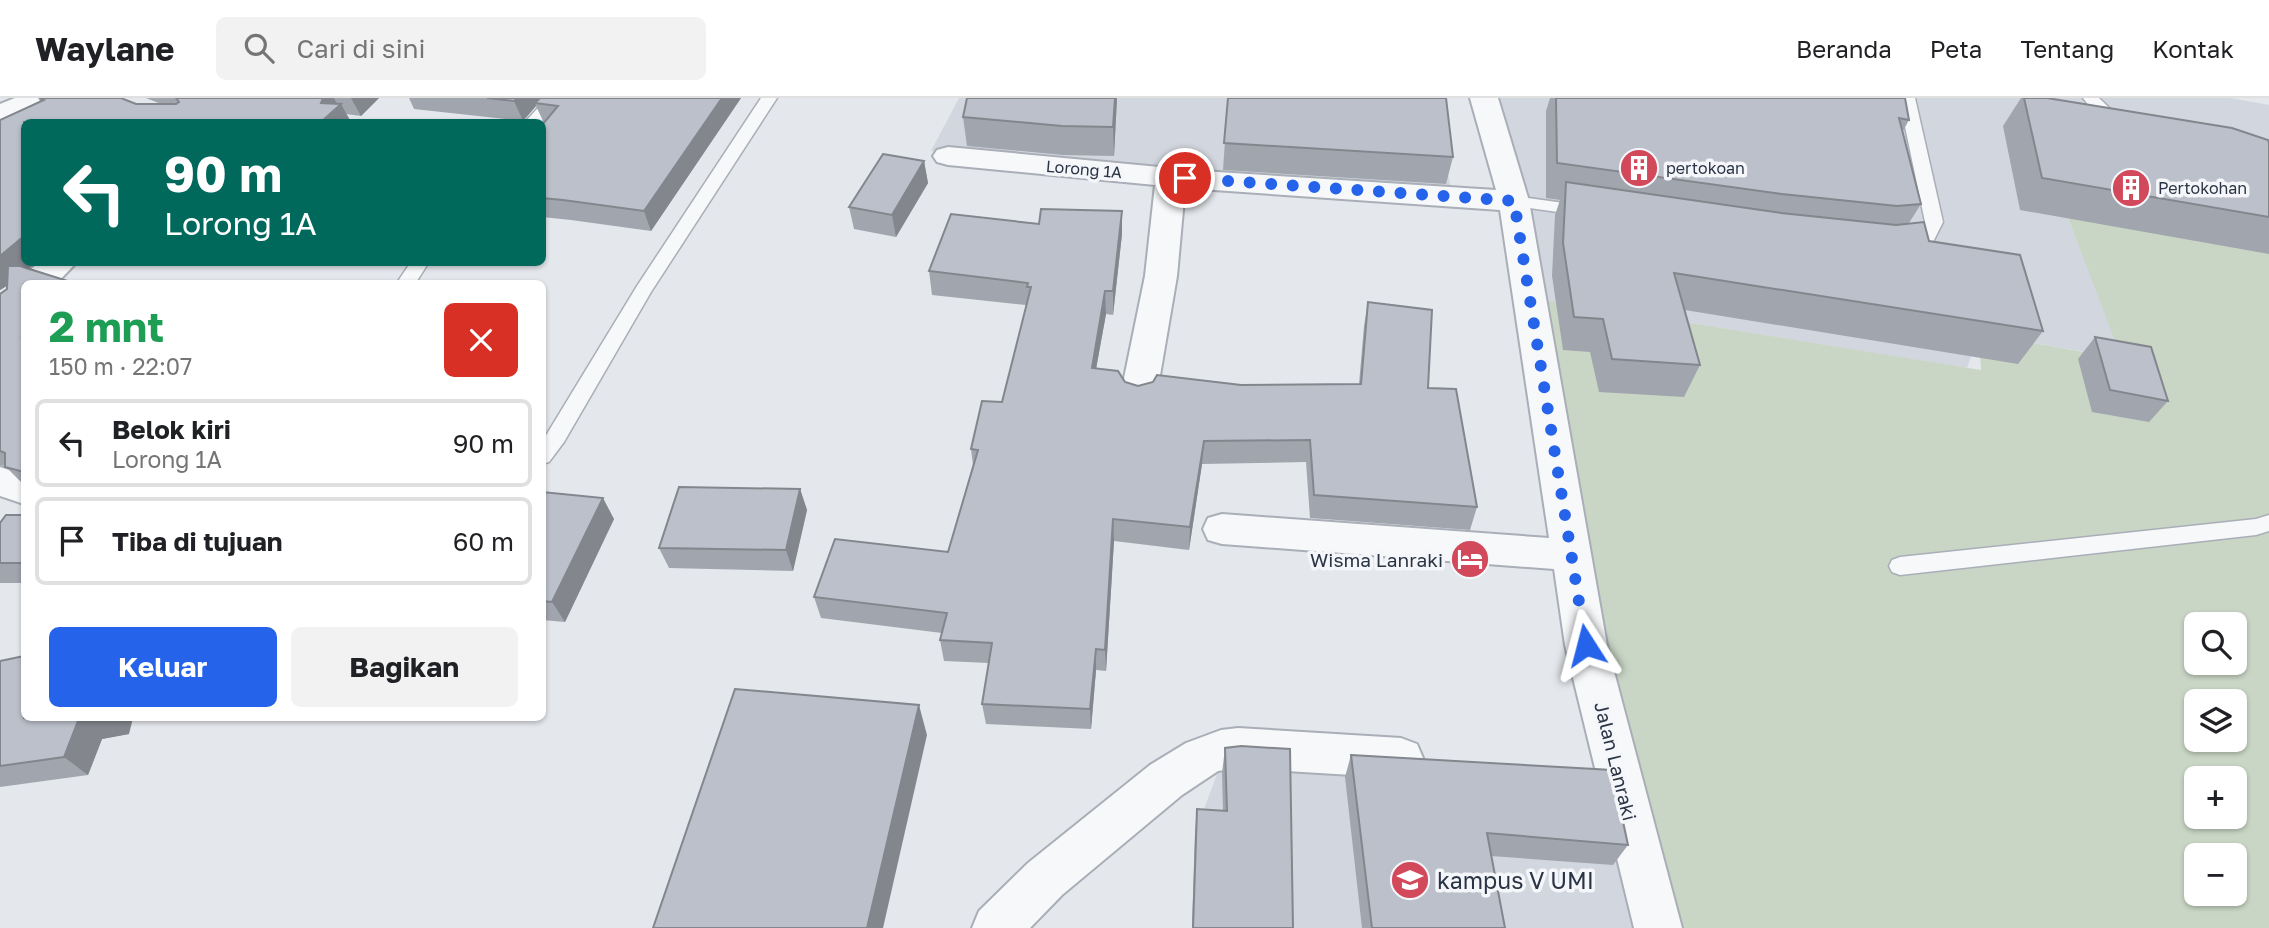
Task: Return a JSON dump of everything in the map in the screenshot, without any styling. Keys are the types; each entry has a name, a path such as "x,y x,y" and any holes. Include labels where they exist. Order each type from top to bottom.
{"street":[{"path":"0,114 40,98"},
{"name":"Jalan Lanraki","path":"1484,98 1514,201 1586,645 1599,770 1658,928"},
{"name":"Lorong 1A","path":"948,156 1171,177 1514,201"},
{"path":"1139,393 1161,276 1171,177"},
{"path":"38,280 56,266"},
{"path":"0,481 21,489"},
{"path":"1222,530 1572,555"},
{"path":"996,928 1045,879 1166,779 1211,754 1238,748 1440,761"}],"lane":[{"path":"536,119 555,98"},
{"path":"546,452 643,290 769,98"},
{"path":"1891,249 1911,247 1926,240 1934,222 1907,98"},
{"path":"2091,98 2112,121 2135,131"},
{"path":"1514,201 1606,214"},
{"path":"1900,566 2256,527 2269,523"}],"shaded area":[{"path":"959,98 1430,98 1454,200 931,151"},
{"path":"1499,98 2231,98 2269,105 2269,242 2061,201 2123,359 1979,333 1967,368 1547,300"},
{"name":"kampus V UMI","path":"1222,761 1609,778 1636,928 1192,928 1195,833"}],"green space":[{"path":"2061,200 2269,242 2269,928 1654,928 1615,747 1547,300 1981,370 1979,333 2122,359"}],"building":[{"path":"40,98 121,98 136,104 176,104 179,102 176,98 323,98 321,103 341,104 324,119 21,119 21,238 0,256 0,120 44,100"},
{"path":"487,98 517,98 514,101"},
{"path":"540,98 722,98 644,211 546,198 546,120 558,106 535,103"},
{"path":"967,98 1115,98 1113,127 1062,126 963,117"},
{"path":"1228,98 1446,98 1453,157 1224,143"},
{"path":"1556,98 1905,98 1909,120 1899,118 1921,204 1897,206 1782,194 1557,163"},
{"path":"2024,98 2047,98 2232,128 2268,140 2269,217 2042,178"},
{"path":"883,154 924,161 892,215 849,207"},
{"path":"1566,182 1781,213 1896,225 1924,222 1929,241 2020,255 2043,331 1674,273 1700,365 1612,359 1603,319 1574,317 1563,243"},
{"path":"1041,209 1122,211 1113,291 1105,291 1092,368 1118,371 1125,382 1138,386 1153,382 1157,375 1241,385 1361,384 1368,302 1432,310 1428,388 1456,389 1477,507 1314,495 1310,440 1204,441 1190,527 1113,519 1105,650 1096,649 1090,709 982,704 992,643 940,640 947,613 814,597 835,539 948,552 978,450 971,449 982,401 1002,402 1031,287 1027,287 1028,283 929,271 951,214 1039,224"},
{"path":"8,266 20,266 64,280 21,280 21,471 5,467 5,453 0,451 0,294 7,289"},
{"path":"2095,337 2151,347 2168,401 2110,390"},
{"path":"679,487 800,489 786,550 659,548"},
{"path":"546,492 603,498 552,602 546,601"},
{"path":"6,515 21,515 21,563 0,563 0,523"},
{"path":"21,657 21,721 78,721 64,757 0,766 0,661"},
{"path":"735,689 919,705 867,928 653,928"},
{"path":"1241,746 1290,749 1293,928 1193,928 1197,809 1227,811 1225,748"},
{"path":"1351,755 1612,770 1628,845 1487,833 1505,928 1372,928"}],"place":[{"name":"pertokoan","path":"1639,168"},
{"name":"Pertokohan","path":"2131,188"},
{"name":"Wisma Lanraki","path":"1470,559"},
{"name":"kampus V UMI","path":"1410,880"}],"route":[{"path":"1185,178 1514,201 1586,645"}]}
